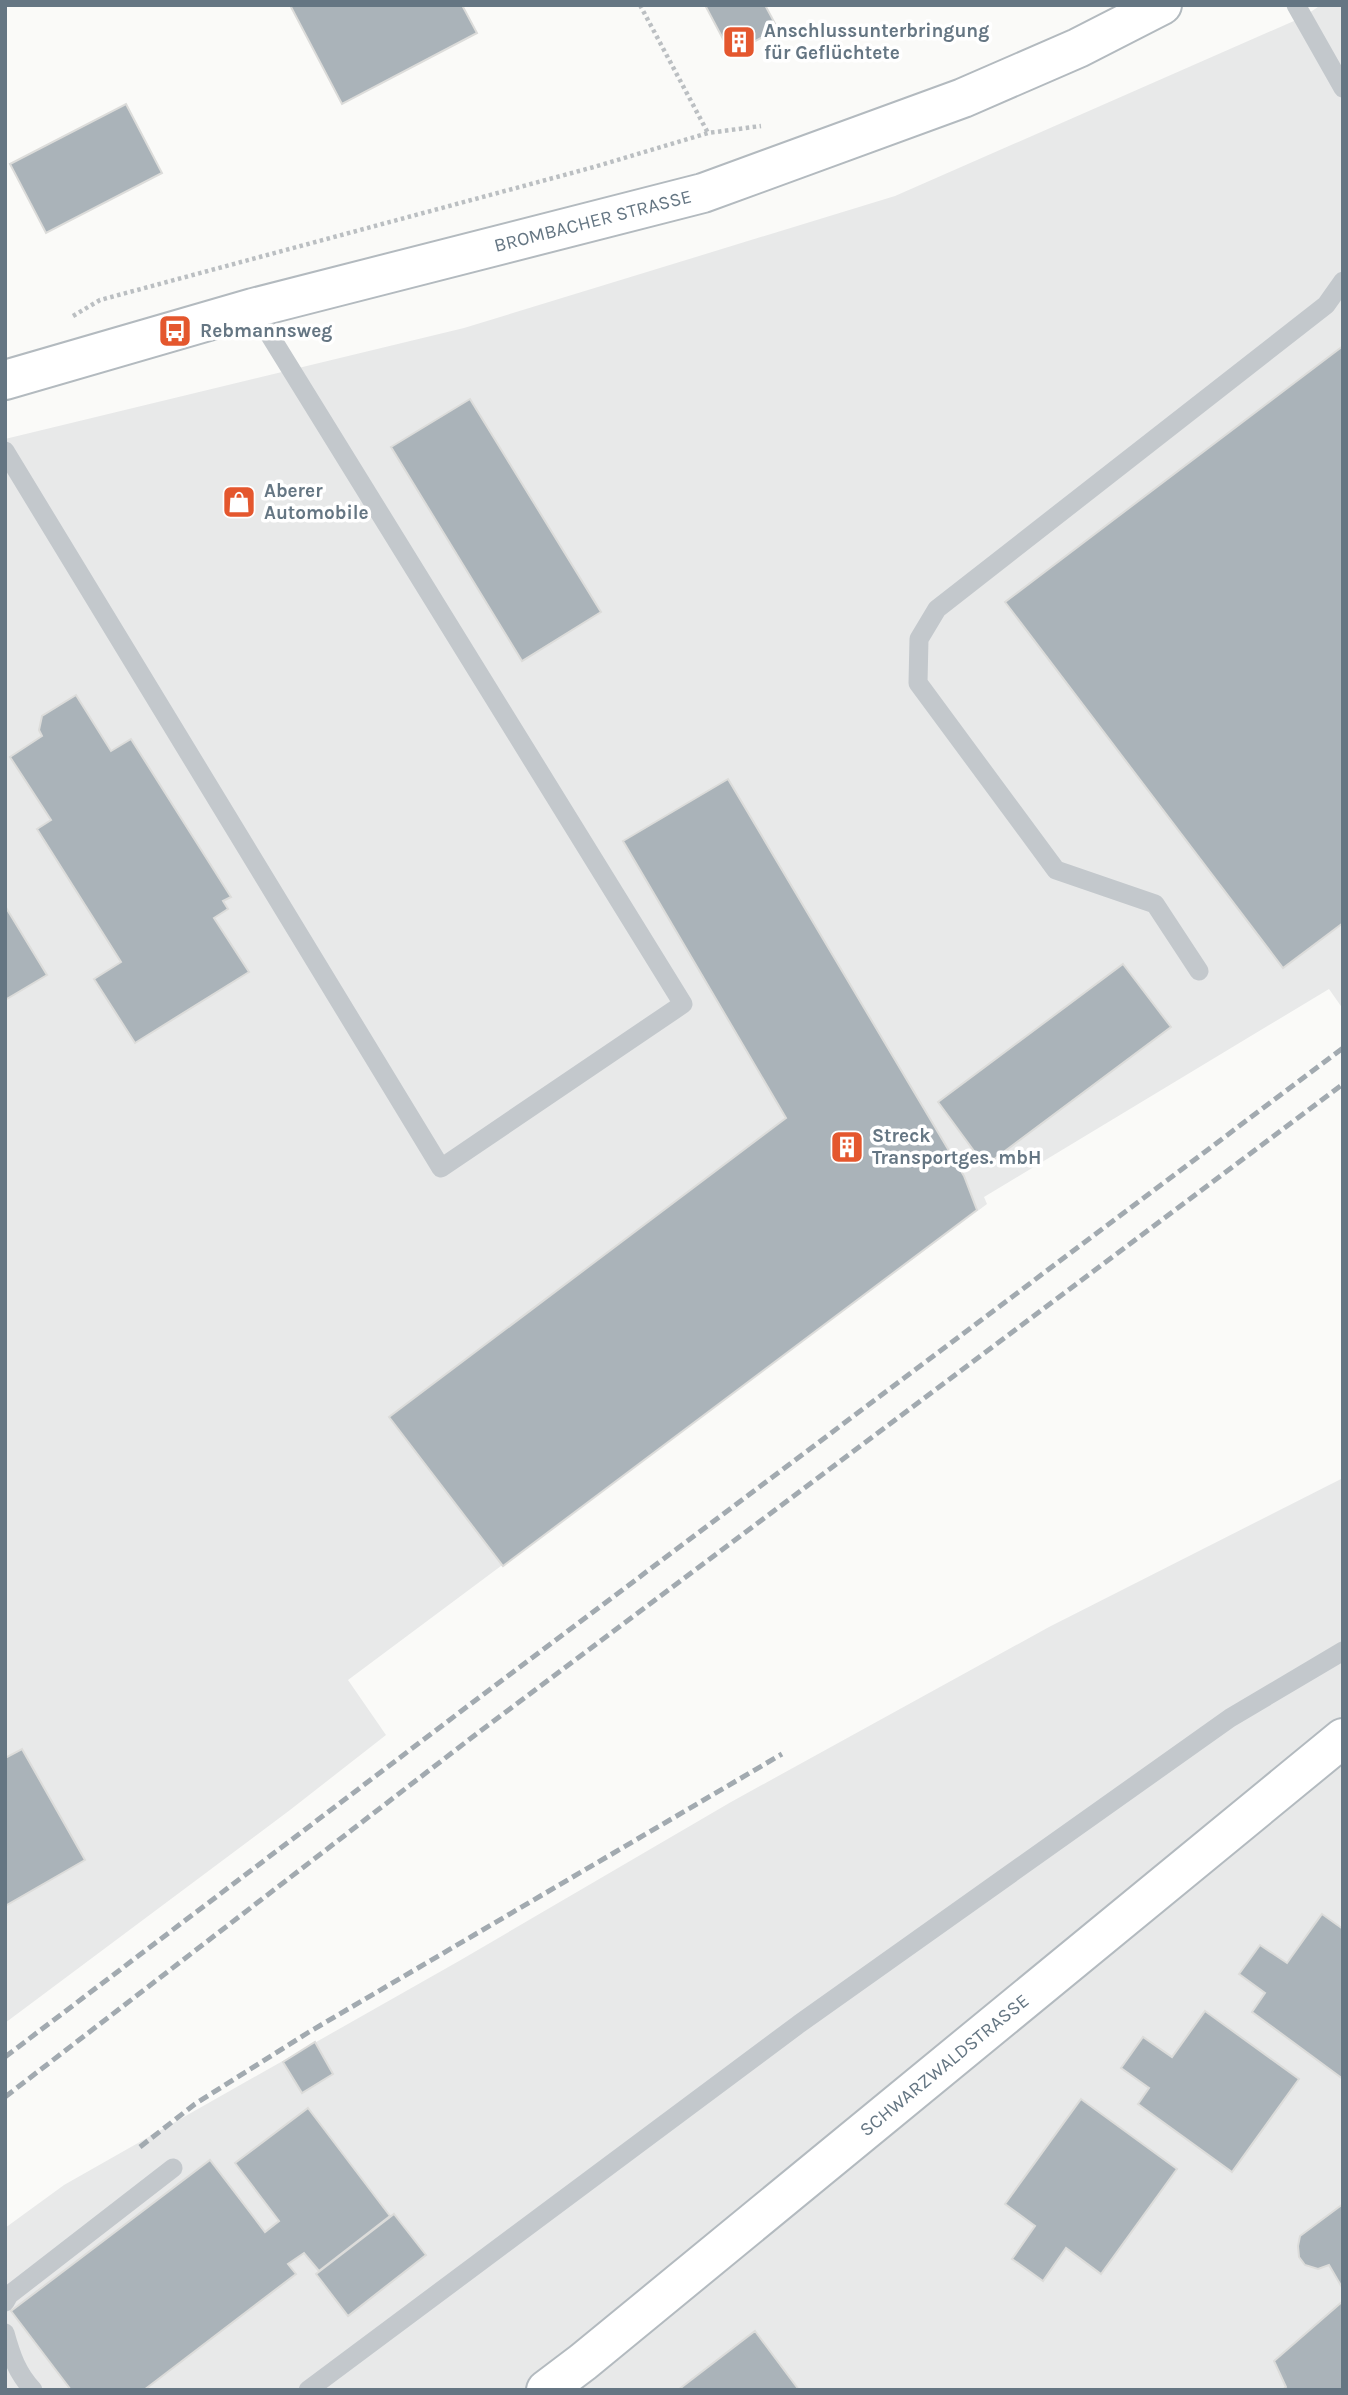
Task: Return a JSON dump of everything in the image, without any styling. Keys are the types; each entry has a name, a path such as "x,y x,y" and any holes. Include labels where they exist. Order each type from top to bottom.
{"main road":[{"name":"BROMBACHER STRASSE","path":"5,380 253,308 703,193 963,98 1078,48 1161,5"},
{"name":"SCHWARZWALDSTRASSE","path":"546,2390 1343,1738"}],"lane":[{"path":"1296,5 1343,88"},
{"path":"1325,305 1343,281"},
{"path":"1199,971 1155,904 1056,870 918,683 919,639 937,609 968,583 1343,292"},
{"path":"5,451 441,1168 683,1004 253,308"},
{"path":"308,2390 362,2347 811,2016 1230,1718 1343,1651"},
{"path":"5,2302 9,2295 173,2168"},
{"path":"5,2333 11,2356 22,2378 33,2390"}],"path":[{"path":"640,5 708,133"},
{"path":"64,321 100,300 594,167 708,133 762,126"}],"shaded area":[{"path":"1321,5 1343,5 1343,1009 1329,989 984,1197 987,1204 348,1680 386,1735 5,2023 5,439 464,328 895,196 1303,17"},
{"path":"1343,1478 1343,2390 5,2390 5,2228 64,2185 459,1961 731,1802 1049,1627"}],"building":[{"path":"290,5 462,5 477,33 342,104"},
{"name":"Anschlussunterbringung für Geflüchtete","path":"705,5 765,5 778,29 731,54"},
{"path":"126,104 162,173 46,233 10,164"},
{"path":"1343,346 1343,923 1283,968 1005,602"},
{"path":"470,399 601,612 522,661 391,447"},
{"path":"76,695 111,751 131,739 231,897 223,901 228,909 214,918 249,972 135,1043 94,979 121,962 37,829 51,820 10,757 42,736 39,730 42,716"},
{"name":"Streck Transportges. mbH","path":"728,779 964,1176 977,1210 503,1566 389,1417 786,1118 623,841"},
{"path":"5,906 47,975 5,1000"},
{"path":"1123,964 1171,1027 985,1166 938,1102"},
{"path":"22,1749 85,1860 5,1906 5,1758"},
{"path":"1322,1914 1343,1929 1343,2079 1252,2012 1265,1993 1239,1974 1260,1945 1287,1963"},
{"path":"1205,2011 1299,2079 1232,2172 1138,2104 1149,2088 1121,2068 1143,2037 1172,2057"},
{"path":"315,2042 333,2074 302,2093 283,2062"},
{"path":"1081,2099 1177,2169 1101,2274 1066,2248 1043,2281 1012,2259 1035,2226 1005,2204"},
{"path":"308,2108 390,2216 319,2271 304,2253 288,2264 296,2274 144,2390 71,2390 11,2311 210,2160 265,2232 279,2221 235,2163"},
{"path":"1343,2204 1343,2289 1329,2265 1318,2269 1305,2265 1299,2257 1298,2246 1300,2236"},
{"path":"394,2214 426,2255 348,2316 316,2274"},
{"path":"1343,2301 1343,2390 1282,2390 1286,2387 1274,2361"},
{"path":"755,2331 799,2390 678,2390"}],"railway":[{"path":"5,2057 1343,1048"},
{"path":"5,2097 479,1732 1343,1084"},
{"path":"140,2147 195,2104 309,2032 782,1754"}],"place":[{"name":"Anschlussunterbringung für Geflüchtete","path":"739,42"},
{"name":"Rebmannsweg","path":"175,331"},
{"name":"Aberer Automobile","path":"239,502"},
{"name":"Streck Transportges. mbH","path":"847,1147"}]}
